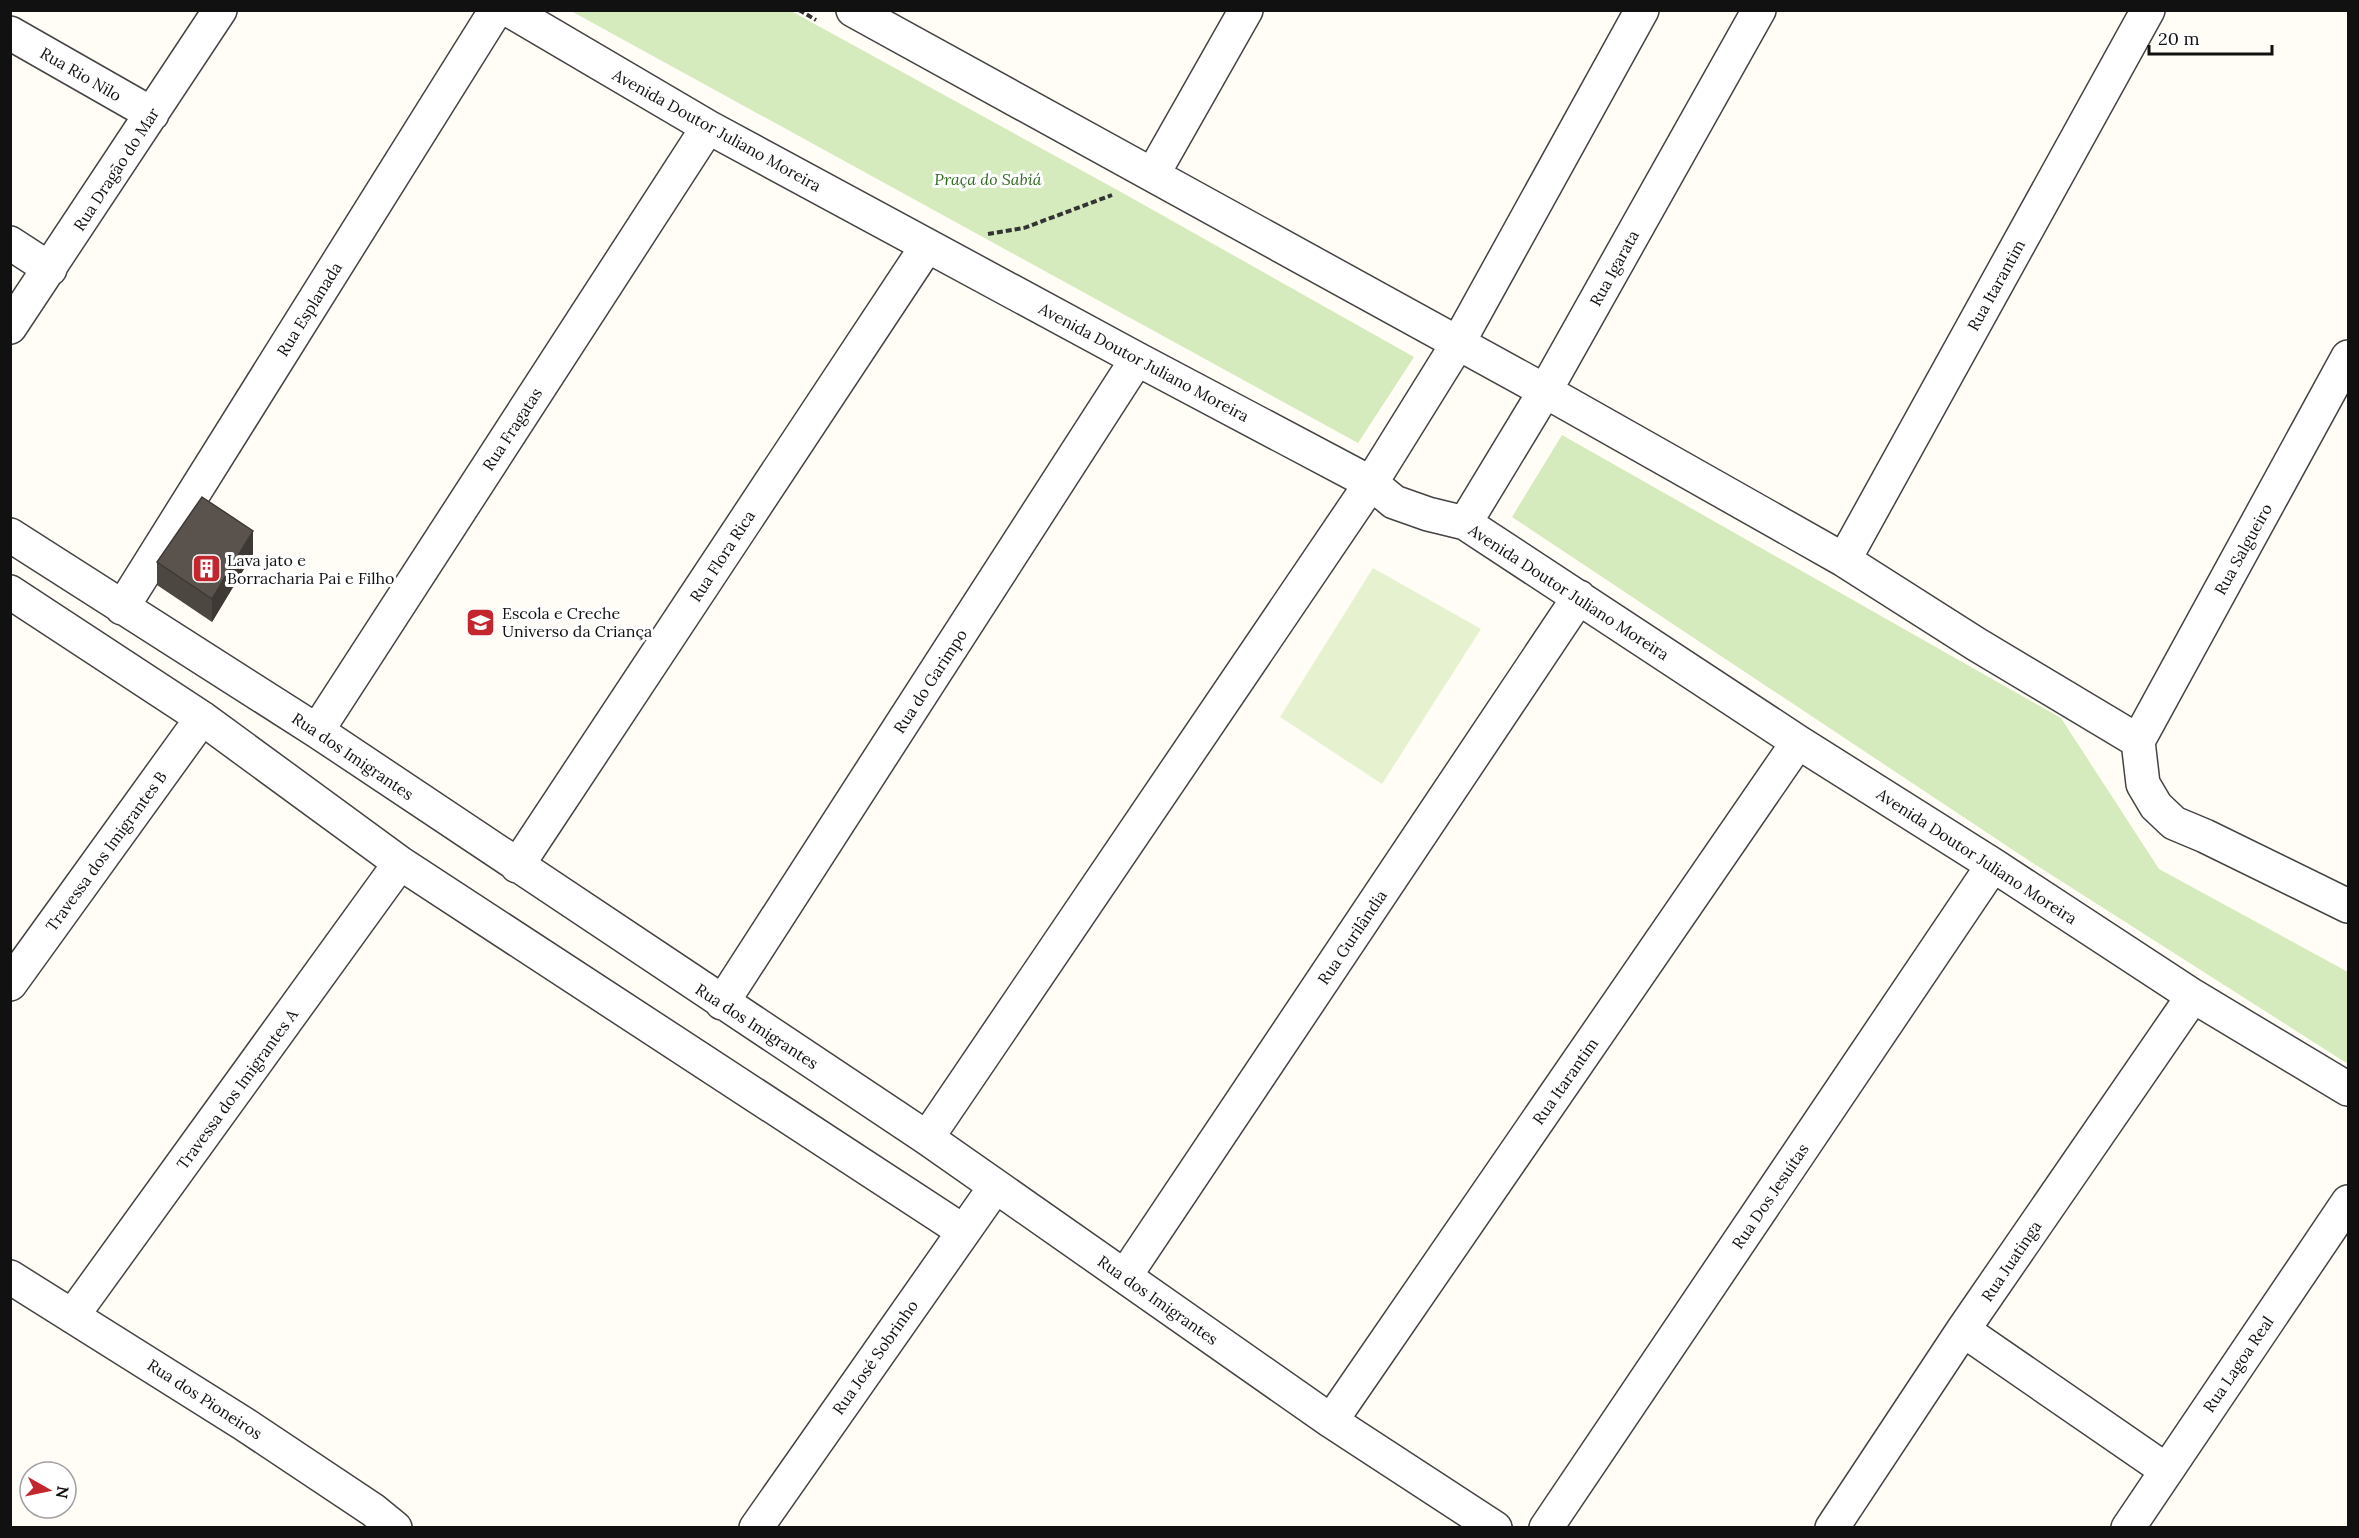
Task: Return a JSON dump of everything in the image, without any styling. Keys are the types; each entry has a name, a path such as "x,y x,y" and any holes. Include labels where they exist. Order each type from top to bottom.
{"street":[{"name":"Rua Dragão do Mar","path":"10,327 220,10"},
{"name":"Rua Esplanada","path":"122,608 496,10"},
{"name":"Avenida Doutor Juliano Moreira","path":"508,10 708,127 1371,483 1394,502 1428,514 1465,523 1798,742 1993,865 2193,996 2349,1089"},
{"path":"853,10 1545,391 1844,560 1976,644 2138,741 2143,784 2156,806 2174,823 2349,906"},
{"path":"1153,174 1246,10"},
{"path":"927,1138 1371,483 1458,344 1641,10"},
{"name":"Rua Igarata","path":"1465,523 1545,391 1759,10"},
{"name":"Rua Itarantim","path":"1844,560 2148,10"},
{"name":"Rua Rio Nilo","path":"10,33 152,114"},
{"name":"Rua Fragatas","path":"317,731 708,127"},
{"path":"10,243 50,269"},
{"name":"Rua Flora Rica","path":"517,866 927,246"},
{"name":"Rua Salgueiro","path":"2138,741 2349,357"},
{"name":"Rua do Garimpo","path":"723,1004 1137,359"},
{"name":"Rua dos Imigrantes","path":"21,542 317,731 927,1138 1331,1421 1495,1527"},
{"path":"10,582 21,542"},
{"path":"10,592 202,718 400,863 963,1231"},
{"name":"Rua Gurilândia","path":"1125,1276 1579,597"},
{"name":"Travessa dos Imigrantes B","path":"10,984 202,718"},
{"name":"Rua Itarantim","path":"1331,1421 1798,742"},
{"name":"Travessa dos Imigrantes A","path":"73,1315 400,863"},
{"name":"Rua Dos Jesuítas","path":"1546,1527 1993,865"},
{"name":"Rua Juatinga","path":"1832,1527 2193,996"},
{"name":"Rua José Sobrinho","path":"756,1527 995,1186"},
{"name":"Rua Lagoa Real","path":"2128,1527 2349,1202"},
{"name":"Rua dos Pioneiros","path":"10,1277 244,1424 395,1527"},
{"path":"1964,1330 2166,1470"}],"green space":[{"name":"Praça do Sabiá","path":"571,11 791,11 1121,192 1414,357 1358,443"},
{"path":"1562,435 2061,718 2159,869 2348,972 2348,1064 2022,856 1512,517"},
{"path":"1373,568 1481,629 1382,784 1280,717"}],"building":[{"name":"Lava jato e Borracharia Pai e Filho","path":"202,497 253,531 212,599 157,562"}],"place":[{"name":"Lava jato e Borracharia Pai e Filho","path":"206,569"},
{"name":"Escola e Creche Universo da Criança","path":"481,622"}]}
